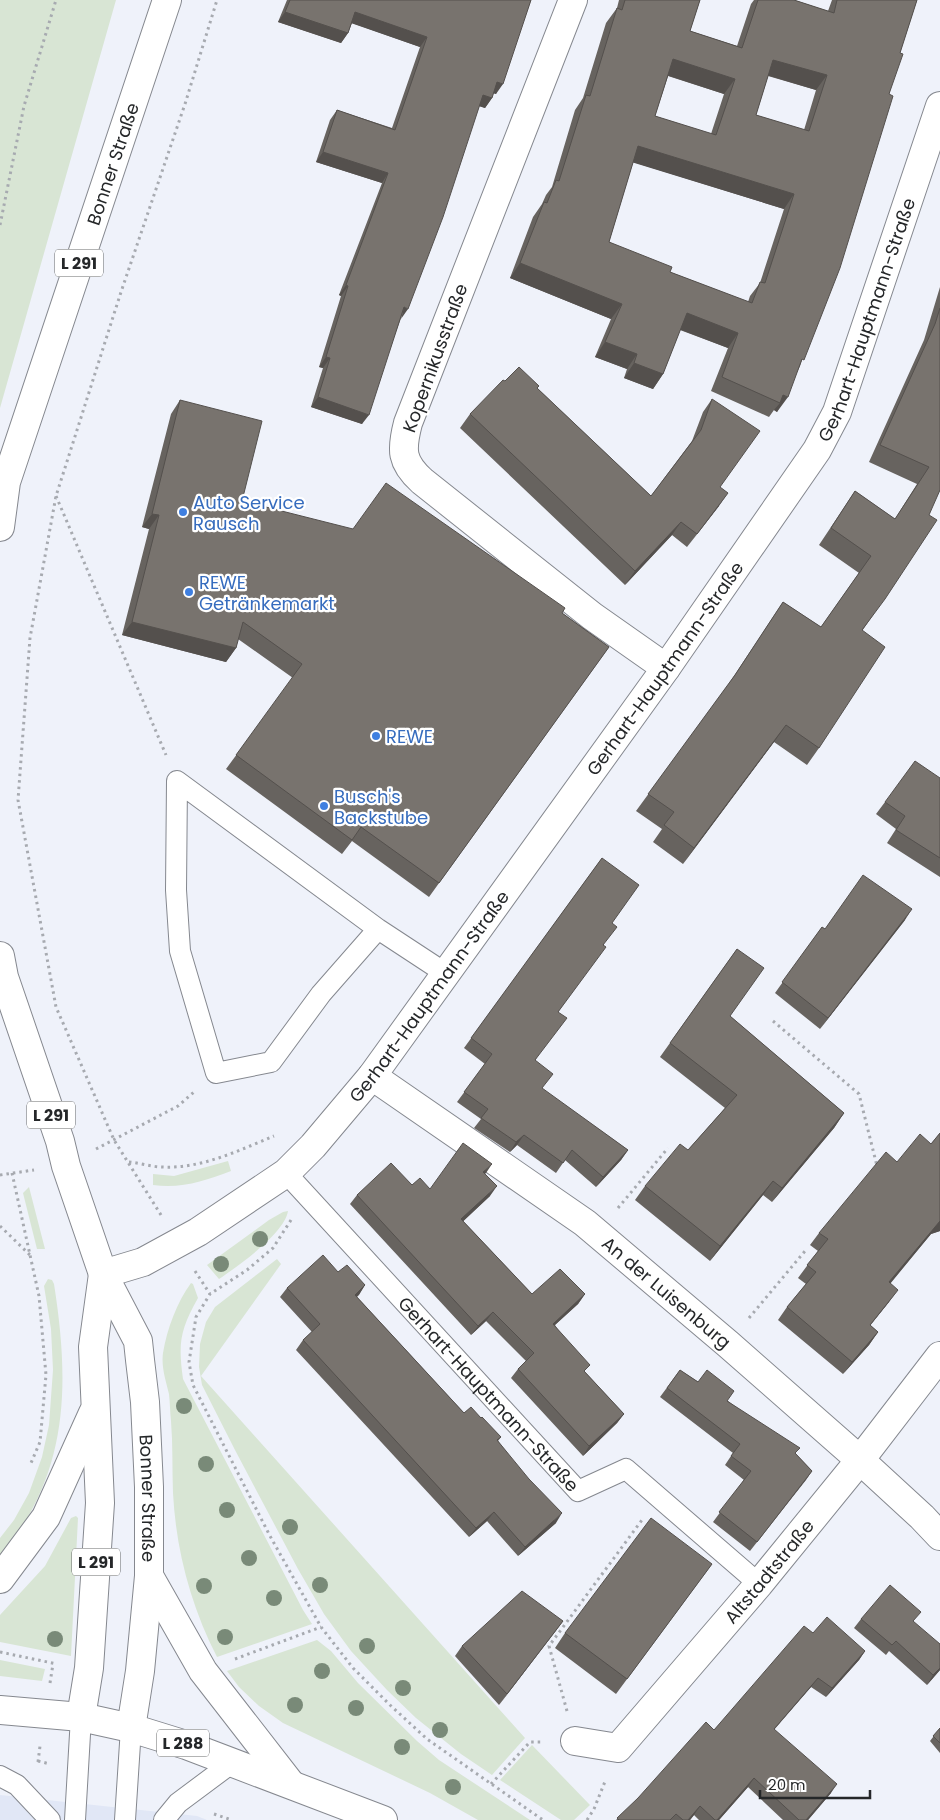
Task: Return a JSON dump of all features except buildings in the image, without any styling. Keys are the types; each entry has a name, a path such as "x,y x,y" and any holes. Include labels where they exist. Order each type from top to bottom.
{"street":[{"name":"Bonner Straße","path":"0,527 6,482 167,0"},
{"name":"Kopernikusstraße","path":"573,0 408,423 403,448 404,458 410,470 422,481 592,616 666,668"},
{"name":"Gerhart-Hauptmann-Straße","path":"103,1274 143,1262 178,1243 286,1173 313,1146 372,1076 666,668 817,450 837,412 940,106"},
{"name":"Bonner Straße","path":"0,956 4,977 103,1274 138,1341 145,1402 149,1487 150,1576 140,1671 131,1728"},
{"name":"An der Luisenburg","path":"372,1076 585,1223 728,1344 860,1460 940,1536"},
{"name":"Bonner Straße","path":"81,1717 89,1668 100,1504 93,1347 103,1274"},
{"name":"Altstadtstraße","path":"618,1748 759,1584 860,1460 940,1356"},
{"path":"0,1579 46,1517 96,1407"},
{"path":"150,1576 203,1671 290,1784"},
{"name":"L 288","path":"0,1710 81,1717 131,1728 233,1762 384,1820"},
{"path":"575,1741 618,1748"}],"lane":[{"path":"177,781 176,890 180,951 216,1073 272,1062 321,994 378,929"},
{"path":"177,781 378,929 445,973"},
{"name":"Gerhart-Hauptmann-Straße","path":"286,1173 578,1491 626,1469 759,1584"},
{"path":"75,1820 81,1717"},
{"path":"125,1820 131,1728"},
{"path":"164,1820 178,1803 233,1762"},
{"path":"0,1776 17,1785 50,1820"}],"path":[{"path":"0,226 24,106 56,0"},
{"path":"216,1073 178,1106 114,1140 56,1007 18,800 30,638 56,496 120,292 185,104 217,0"},
{"path":"56,496 177,781"},
{"path":"773,1022 859,1094 877,1166"},
{"path":"128,1162 164,1167 194,1164 231,1154 278,1135"},
{"path":"598,1234 668,1148"},
{"path":"12,1173 39,1296 46,1375 40,1442 29,1469"},
{"path":"290,1220 273,1248 248,1270 210,1294 196,1317 189,1362 193,1385 270,1536 321,1627 353,1668 427,1739 543,1820"},
{"path":"0,1226 31,1256"},
{"path":"728,1344 805,1251"},
{"path":"575,1741 549,1646 659,1498"},
{"path":"0,1652 53,1664"},
{"path":"491,1784 530,1742"},
{"path":"587,1820 594,1810 618,1748"}],"shaded area":[{"path":"0,1795 197,1816 207,1820 0,1820"}],"green space":[{"path":"0,0 116,0 0,408"},
{"path":"228,1161 231,1171 212,1178 183,1185 153,1185 153,1174 174,1176"},
{"path":"29,1187 45,1249 37,1249 23,1193"},
{"path":"288,1211 285,1220 270,1239 219,1279 207,1265 269,1220"},
{"path":"277,1259 281,1264 201,1376 525,1738 492,1775 461,1754 416,1718 351,1651 324,1614 298,1569 202,1385 199,1367 200,1344 206,1322 215,1307"},
{"path":"48,1279 52,1280 54,1284 62,1358 59,1428 52,1461 40,1494 23,1526 0,1557 0,1538 14,1520 29,1493 42,1457 49,1425 53,1370 51,1329 44,1286"},
{"path":"191,1283 198,1298 187,1319 182,1337 183,1379 312,1624 217,1657 192,1598 177,1536 173,1493 169,1394 163,1363 163,1353 170,1325 181,1299"},
{"path":"76,1516 78,1518 71,1656 0,1642 0,1615 45,1566 71,1518"},
{"path":"317,1640 331,1651 358,1683 439,1760 530,1820 478,1820 430,1793 283,1723 259,1706 239,1687 227,1671"},
{"path":"0,1660 45,1669 42,1681 0,1676"},
{"path":"532,1745 590,1805 574,1820 561,1820 500,1780"}],"place":[{"name":"Auto Service Rausch","path":"183,512"},
{"name":"REWE Getränkemarkt","path":"189,592"},
{"name":"REWE","path":"376,736"},
{"name":"Busch's Backstube","path":"324,806"}]}
